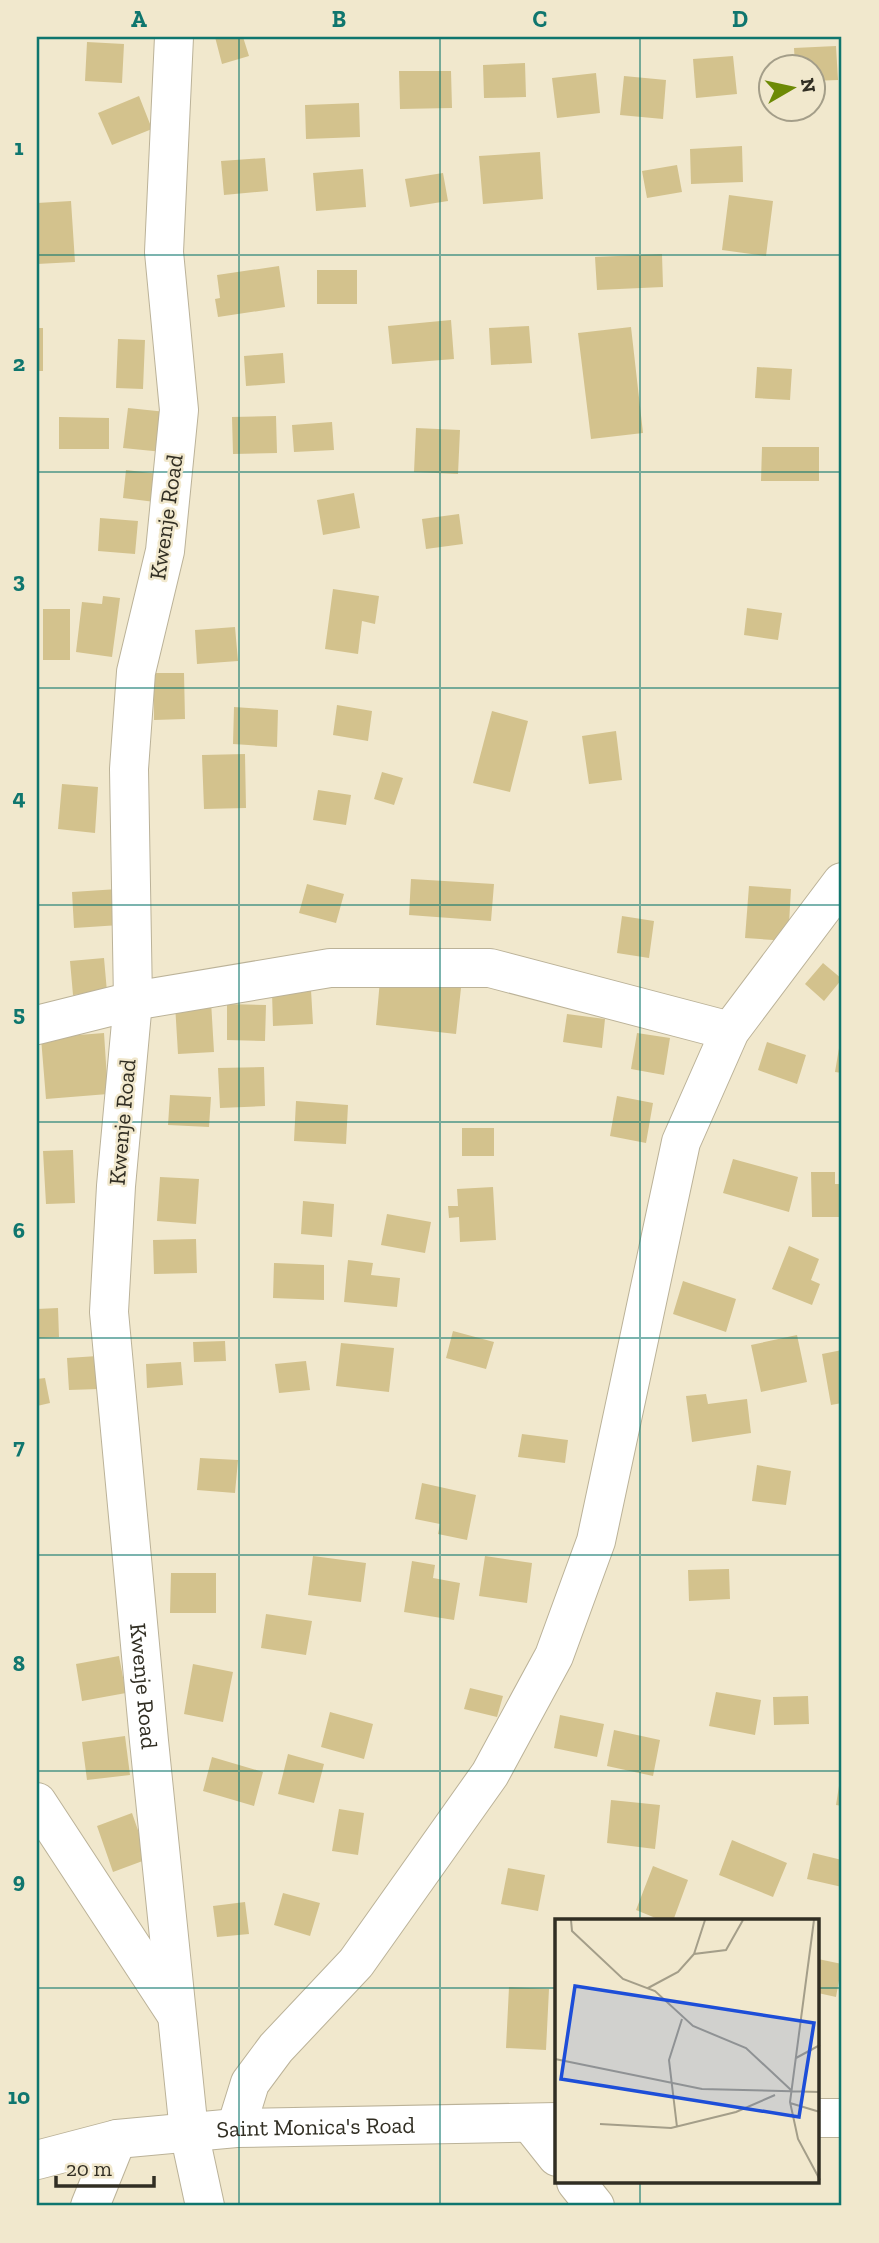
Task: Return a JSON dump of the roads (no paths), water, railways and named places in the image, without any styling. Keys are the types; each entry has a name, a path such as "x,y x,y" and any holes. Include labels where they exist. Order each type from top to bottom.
{"street":[{"name":"Kwenje Road","path":"174,37 164,253 179,410 165,551 136,672 129,769 133,1001 116,1186 109,1311 189,2132 205,2206"},
{"path":"236,2128 250,2083 276,2048 356,1963 491,1774 554,1656 596,1541 681,1142 730,1031 842,882"},
{"path":"37,1026 133,1001 330,968 490,968 730,1031"},
{"path":"37,1802 177,2014"},
{"path":"820,2118 842,2118"},
{"path":"543,2123 555,2152"},
{"name":"Saint Monica's Road","path":"37,2160 117,2139 236,2128 543,2123"},
{"path":"90,2206 117,2139"},
{"path":"578,2184 596,2206"}]}
